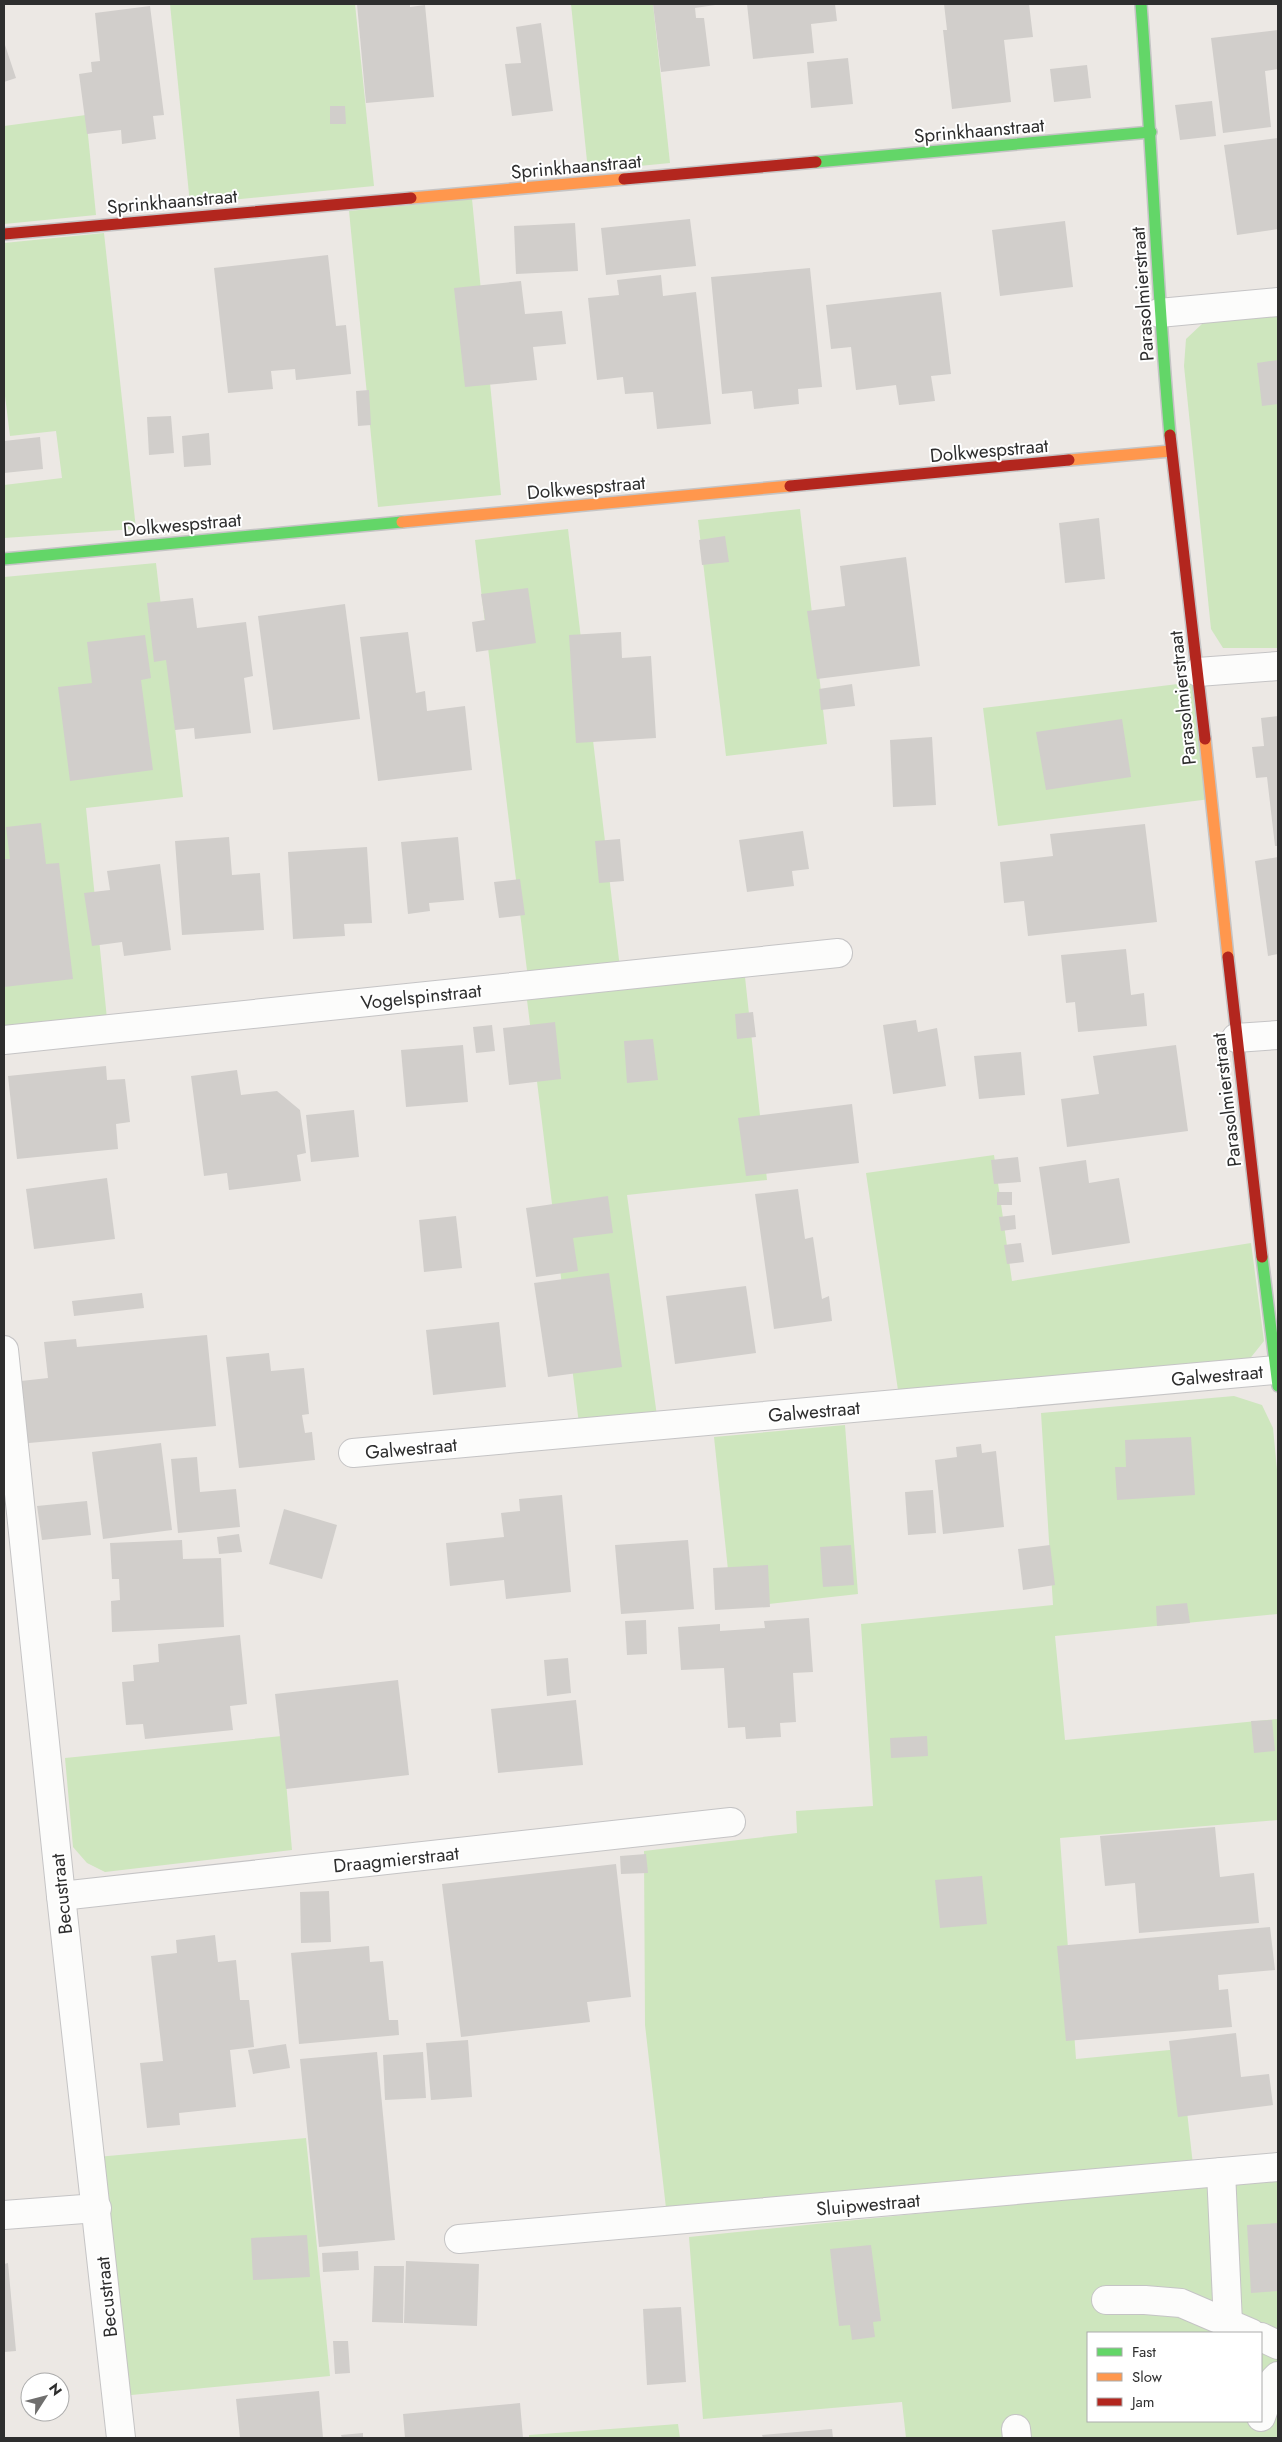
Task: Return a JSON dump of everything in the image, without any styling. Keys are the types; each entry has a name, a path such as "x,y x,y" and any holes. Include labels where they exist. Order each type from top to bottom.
{"street":[{"name":"Parasolmierstraat","path":"1141,4 1150,132 1159,313 1171,451 1198,672 1236,1038 1277,1378"},
{"name":"Sprinkhaanstraat","path":"4,234 1150,132"},
{"path":"1159,313 1278,302"},
{"name":"Dolkwespstraat","path":"4,558 1171,451"},
{"path":"1198,672 1278,666"},
{"name":"Vogelspinstraat","path":"4,1040 838,953"},
{"path":"1236,1038 1278,1035"},
{"name":"Becustraat","path":"4,1350 60,1896 97,2208 121,2438"},
{"name":"Galwestraat","path":"353,1453 1277,1378"},
{"name":"Draagmierstraat","path":"60,1896 731,1822"},
{"name":"Sluipwestraat","path":"458,2239 1278,2167"},
{"path":"1106,2300 1145,2300 1181,2303 1240,2328 1221,2172"},
{"path":"4,2215 97,2208"},
{"path":"1262,2338 1278,2345"},
{"path":"1262,2413 1274,2380 1278,2376"},
{"path":"1252,2438 1259,2422"}],"green space":[{"path":"170,4 355,4 374,186 190,204"},
{"path":"571,4 653,4 670,163 588,171"},
{"path":"86,115 96,215 4,224 4,126"},
{"path":"472,199 501,495 378,507 349,211"},
{"path":"104,233 136,529 4,538 4,485 62,478 56,431 10,436 4,388 4,243"},
{"path":"1278,311 1278,648 1223,648 1211,629 1184,366 1186,339 1203,323 1227,316"},
{"path":"800,509 827,744 726,756 698,520"},
{"path":"568,529 620,968 528,979 475,540"},
{"path":"156,563 183,797 86,808 107,1019 21,1029 5,1025 4,577"},
{"path":"1202,681 1218,798 998,826 983,708"},
{"path":"745,977 767,1180 627,1195 657,1416 579,1424 527,1000"},
{"path":"994,1155 1012,1281 1251,1243 1264,1341 1248,1361 899,1397 866,1173"},
{"path":"1234,1396 1262,1405 1273,1428 1278,1480 1278,1614 1055,1636 1065,1740 1278,1719 1278,1820 1060,1838 1076,2059 1180,2049 1193,2165 666,2208 645,2025 644,1851 797,1833 796,1811 873,1806 861,1624 1053,1605 1041,1413"},
{"path":"845,1425 858,1594 732,1608 714,1437"},
{"path":"282,1736 292,1850 105,1872 87,1863 73,1847 65,1758"},
{"path":"306,2138 330,2376 121,2396 97,2157"},
{"path":"1278,2177 1278,2438 906,2438 902,2402 703,2419 689,2237"},
{"path":"678,2424 680,2438 529,2438 529,2435"}],"building":[{"path":"357,4 410,4 410,7 425,5 434,97 366,103"},
{"path":"653,4 722,4 695,8 696,18 704,18 710,66 661,72"},
{"path":"747,4 835,4 837,21 811,24 814,53 753,59"},
{"path":"944,4 1029,4 1033,37 1004,40 1011,102 952,109 943,30 947,30"},
{"path":"150,6 164,115 153,116 156,139 122,144 121,130 87,134 79,74 92,72 91,62 100,61 95,13"},
{"path":"541,23 553,111 512,116 505,64 521,63 516,27"},
{"path":"1278,30 1278,69 1265,71 1271,127 1223,133 1211,38"},
{"path":"4,42 16,78 4,82"},
{"path":"848,58 853,104 811,108 807,62"},
{"path":"1087,65 1091,98 1054,102 1050,69"},
{"path":"1212,101 1216,136 1180,140 1175,105"},
{"path":"330,106 345,106 346,124 330,124"},
{"path":"1278,138 1278,229 1237,235 1224,145"},
{"path":"690,219 696,266 606,275 601,228"},
{"path":"1065,221 1073,287 1000,296 992,230"},
{"path":"575,223 578,271 516,274 514,226"},
{"path":"328,255 336,326 346,325 351,374 296,380 295,369 271,371 273,389 228,393 214,268"},
{"path":"810,268 822,387 798,389 799,404 754,409 752,391 722,394 711,277"},
{"path":"661,275 663,296 696,292 711,424 657,429 653,392 625,394 623,377 597,380 588,298 619,295 617,280"},
{"path":"521,281 525,314 562,311 566,344 533,347 537,380 465,387 454,288"},
{"path":"941,292 951,374 931,376 935,401 899,405 896,385 856,390 851,347 831,349 826,305"},
{"path":"1278,360 1278,404 1262,406 1257,363"},
{"path":"369,390 371,425 358,426 356,391"},
{"path":"171,416 174,453 149,455 147,417"},
{"path":"209,433 211,465 184,467 182,436"},
{"path":"40,437 43,469 4,473 4,441"},
{"path":"1099,518 1105,579 1065,583 1059,523"},
{"path":"725,536 729,562 702,565 699,540"},
{"path":"906,557 920,666 817,679 807,611 845,606 840,566"},
{"path":"528,588 536,643 476,652 472,622 485,620 481,594"},
{"path":"193,598 197,628 246,622 253,676 244,678 251,733 195,739 194,728 175,730 166,660 154,662 147,603"},
{"path":"345,604 360,719 273,730 258,616"},
{"path":"408,632 416,693 425,691 427,711 465,706 472,770 378,781 360,637"},
{"path":"621,632 622,658 651,656 656,738 576,743 569,635"},
{"path":"145,635 151,678 141,680 153,770 70,781 58,687 92,683 87,642"},
{"path":"852,684 855,706 821,710 819,689"},
{"path":"1278,716 1278,846 1275,846 1267,777 1256,778 1252,747 1264,746 1261,718"},
{"path":"1122,719 1131,777 1046,790 1036,732"},
{"path":"932,737 936,805 893,807 890,740"},
{"path":"41,823 46,864 59,863 73,979 4,987 4,859 10,859 6,827"},
{"path":"1145,824 1157,922 1028,936 1024,901 1004,903 1000,862 1053,856 1050,834"},
{"path":"803,831 809,869 792,871 794,886 747,892 739,840"},
{"path":"229,837 232,875 260,873 264,930 182,935 175,841"},
{"path":"458,837 464,900 429,903 430,911 408,914 401,842"},
{"path":"620,839 624,881 599,883 595,841"},
{"path":"367,847 372,923 344,924 345,936 293,939 288,852"},
{"path":"1278,857 1278,954 1268,956 1255,861"},
{"path":"160,864 171,950 124,956 122,942 92,946 84,893 110,890 107,871"},
{"path":"520,879 525,915 499,918 494,882"},
{"path":"1126,949 1131,995 1144,993 1147,1026 1078,1032 1075,1002 1066,1003 1061,955"},
{"path":"753,1012 756,1037 737,1039 735,1014"},
{"path":"916,1020 918,1032 937,1028 946,1086 893,1094 883,1025"},
{"path":"555,1022 561,1079 509,1085 503,1028"},
{"path":"492,1025 495,1051 476,1053 473,1027"},
{"path":"653,1039 658,1080 627,1083 624,1041"},
{"path":"463,1045 468,1102 406,1107 401,1050"},
{"path":"1176,1045 1188,1131 1067,1147 1061,1099 1099,1094 1093,1056"},
{"path":"1021,1052 1025,1095 979,1099 974,1056"},
{"path":"106,1066 107,1080 125,1079 130,1122 116,1124 118,1149 17,1159 8,1076"},
{"path":"237,1070 241,1095 277,1091 300,1110 306,1153 297,1155 301,1181 229,1190 227,1173 204,1176 191,1076"},
{"path":"852,1104 859,1163 746,1176 738,1118"},
{"path":"354,1110 359,1157 311,1162 306,1115"},
{"path":"1018,1157 1021,1182 994,1184 991,1160"},
{"path":"1086,1160 1089,1183 1119,1178 1130,1243 1052,1255 1039,1167"},
{"path":"107,1178 115,1239 34,1249 26,1189"},
{"path":"798,1189 805,1239 813,1237 822,1299 829,1296 832,1321 774,1329 755,1194"},
{"path":"997,1192 1012,1192 1012,1205 997,1205"},
{"path":"608,1196 613,1233 573,1238 578,1271 536,1277 526,1208"},
{"path":"1015,1215 1016,1229 1001,1231 999,1217"},
{"path":"456,1216 462,1268 424,1272 419,1220"},
{"path":"1021,1243 1024,1262 1007,1264 1004,1245"},
{"path":"609,1273 622,1367 548,1377 534,1283"},
{"path":"746,1286 756,1353 675,1364 666,1296"},
{"path":"142,1293 144,1308 74,1316 72,1301"},
{"path":"499,1322 506,1387 433,1395 426,1330"},
{"path":"207,1335 216,1426 18,1444 12,1382 48,1378 44,1342 76,1339 77,1347"},
{"path":"269,1353 271,1371 304,1368 309,1414 302,1415 305,1433 312,1432 315,1460 239,1468 226,1357"},
{"path":"1191,1437 1195,1495 1117,1500 1115,1467 1126,1467 1125,1440"},
{"path":"161,1443 172,1530 103,1539 92,1452"},
{"path":"981,1444 982,1453 996,1451 1004,1527 943,1534 935,1460 957,1457 956,1447"},
{"path":"197,1457 200,1492 236,1489 240,1527 178,1533 171,1459"},
{"path":"933,1490 936,1533 908,1535 905,1492"},
{"path":"562,1495 571,1592 506,1599 504,1580 450,1586 446,1543 504,1537 501,1513 520,1511 519,1499"},
{"path":"87,1501 91,1535 42,1540 37,1506"},
{"path":"284,1509 337,1525 322,1579 269,1564"},
{"path":"239,1534 242,1552 219,1554 217,1537"},
{"path":"182,1540 183,1559 221,1558 224,1627 112,1632 111,1601 120,1600 119,1579 112,1579 110,1543"},
{"path":"688,1540 694,1609 621,1614 615,1545"},
{"path":"851,1545 854,1585 823,1587 820,1547"},
{"path":"1050,1545 1055,1585 1023,1590 1018,1549"},
{"path":"768,1565 770,1607 715,1610 713,1568"},
{"path":"1187,1603 1190,1623 1157,1626 1156,1606"},
{"path":"809,1618 813,1672 793,1673 796,1722 780,1723 781,1737 746,1739 745,1727 728,1728 724,1668 681,1670 678,1627 720,1624 720,1631 765,1628 764,1621"},
{"path":"646,1620 647,1654 627,1655 625,1621"},
{"path":"240,1635 247,1704 230,1706 233,1730 145,1739 143,1724 126,1725 122,1682 134,1681 133,1665 159,1662 158,1644"},
{"path":"568,1658 571,1693 547,1696 544,1660"},
{"path":"398,1680 409,1775 286,1789 275,1694"},
{"path":"576,1700 583,1765 498,1773 491,1709"},
{"path":"1272,1720 1275,1751 1254,1753 1251,1721"},
{"path":"927,1736 928,1756 891,1758 890,1738"},
{"path":"1215,1827 1220,1877 1254,1873 1259,1923 1139,1933 1135,1883 1105,1886 1100,1836"},
{"path":"646,1854 648,1873 621,1874 620,1856"},
{"path":"616,1864 631,1997 587,2002 590,2022 461,2037 442,1884"},
{"path":"982,1876 987,1924 940,1928 935,1880"},
{"path":"329,1891 331,1942 301,1943 300,1892"},
{"path":"1270,1927 1275,1970 1218,1975 1219,1990 1228,1989 1232,2027 1066,2041 1057,1946"},
{"path":"215,1935 218,1962 236,1960 240,2000 249,2000 254,2047 230,2050 236,2107 179,2113 180,2125 147,2128 140,2063 163,2061 151,1956 177,1953 176,1940"},
{"path":"369,1946 370,1962 383,1961 389,2020 398,2020 399,2035 299,2044 291,1953"},
{"path":"1236,2033 1241,2077 1269,2074 1273,2105 1178,2117 1169,2041"},
{"path":"468,2040 472,2097 431,2100 426,2043"},
{"path":"286,2044 290,2068 253,2074 248,2050"},
{"path":"377,2052 395,2240 319,2247 300,2059"},
{"path":"423,2052 426,2098 385,2100 383,2055"},
{"path":"1278,2223 1278,2291 1251,2293 1247,2225"},
{"path":"307,2235 310,2277 253,2280 251,2238"},
{"path":"871,2245 881,2321 873,2322 875,2337 852,2340 850,2325 839,2326 830,2249"},
{"path":"358,2251 359,2270 323,2272 322,2253"},
{"path":"406,2261 479,2264 477,2326 404,2323"},
{"path":"8,2263 16,2351 4,2352 4,2264"},
{"path":"374,2266 404,2266 403,2323 372,2322"},
{"path":"681,2307 686,2382 647,2385 643,2309"},
{"path":"333,2341 348,2341 350,2373 335,2374"},
{"path":"319,2391 323,2438 240,2438 236,2399"},
{"path":"520,2403 523,2438 405,2438 403,2414"},
{"path":"832,2429 833,2438 763,2438 762,2435"},
{"path":"363,2433 363,2438 342,2438 341,2435"}],"traffic: fast":[{"path":"1141,4 1170,435"},
{"path":"816,162 1151,132"},
{"path":"4,559 402,522"},
{"path":"1262,1257 1278,1386"}],"traffic: slow":[{"path":"411,198 624,179"},
{"path":"1069,460 1171,451"},
{"path":"402,522 790,486"},
{"path":"1205,739 1228,957"}],"traffic: jam":[{"path":"624,179 816,162"},
{"path":"4,234 411,198"},
{"path":"1170,435 1205,739"},
{"path":"790,486 1069,460"},
{"path":"1228,957 1262,1257"}]}
